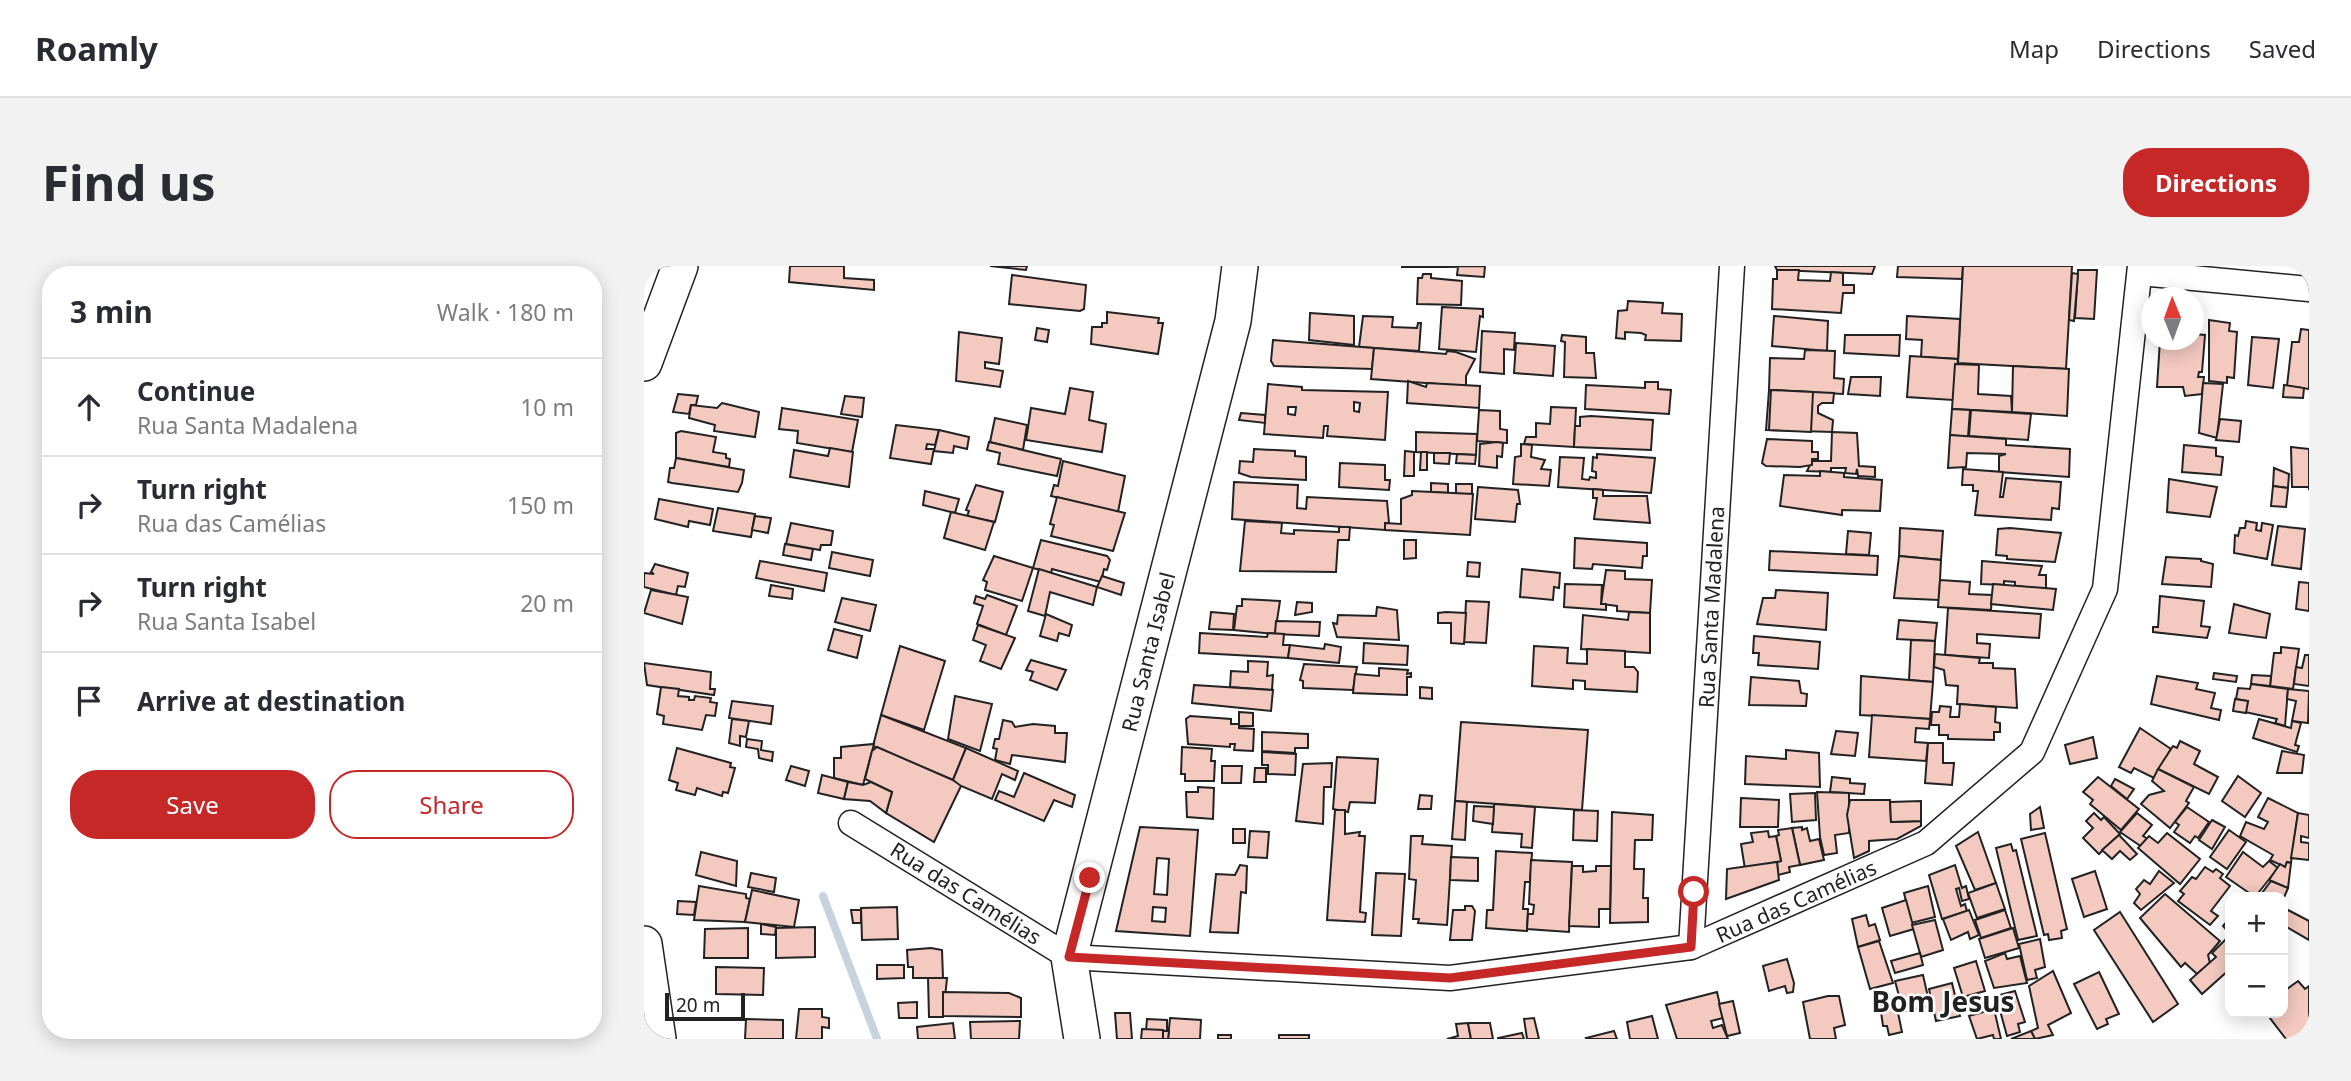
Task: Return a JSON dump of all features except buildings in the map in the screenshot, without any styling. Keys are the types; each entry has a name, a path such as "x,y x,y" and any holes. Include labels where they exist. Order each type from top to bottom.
{"street":[{"path":"644,363 680,266"},
{"name":"Rua Santa Isabel","path":"1082,1039 1069,957 1233,321 1240,266"},
{"name":"Rua Santa Madalena","path":"1691,947 1732,266"},
{"path":"2140,270 2309,289"},
{"name":"Rua das Camélias","path":"851,823 1069,957 1450,978 1691,947 1926,843 2032,752 2105,589 2140,270"},
{"path":"644,944 658,1039"}],"waterway":[{"path":"823,896 877,1039"}],"district":[{"name":"Bom Jesus","path":"1943,1001"}],"route":[{"path":"1090,878 1069,957 1450,978 1691,947 1694,892"}]}
